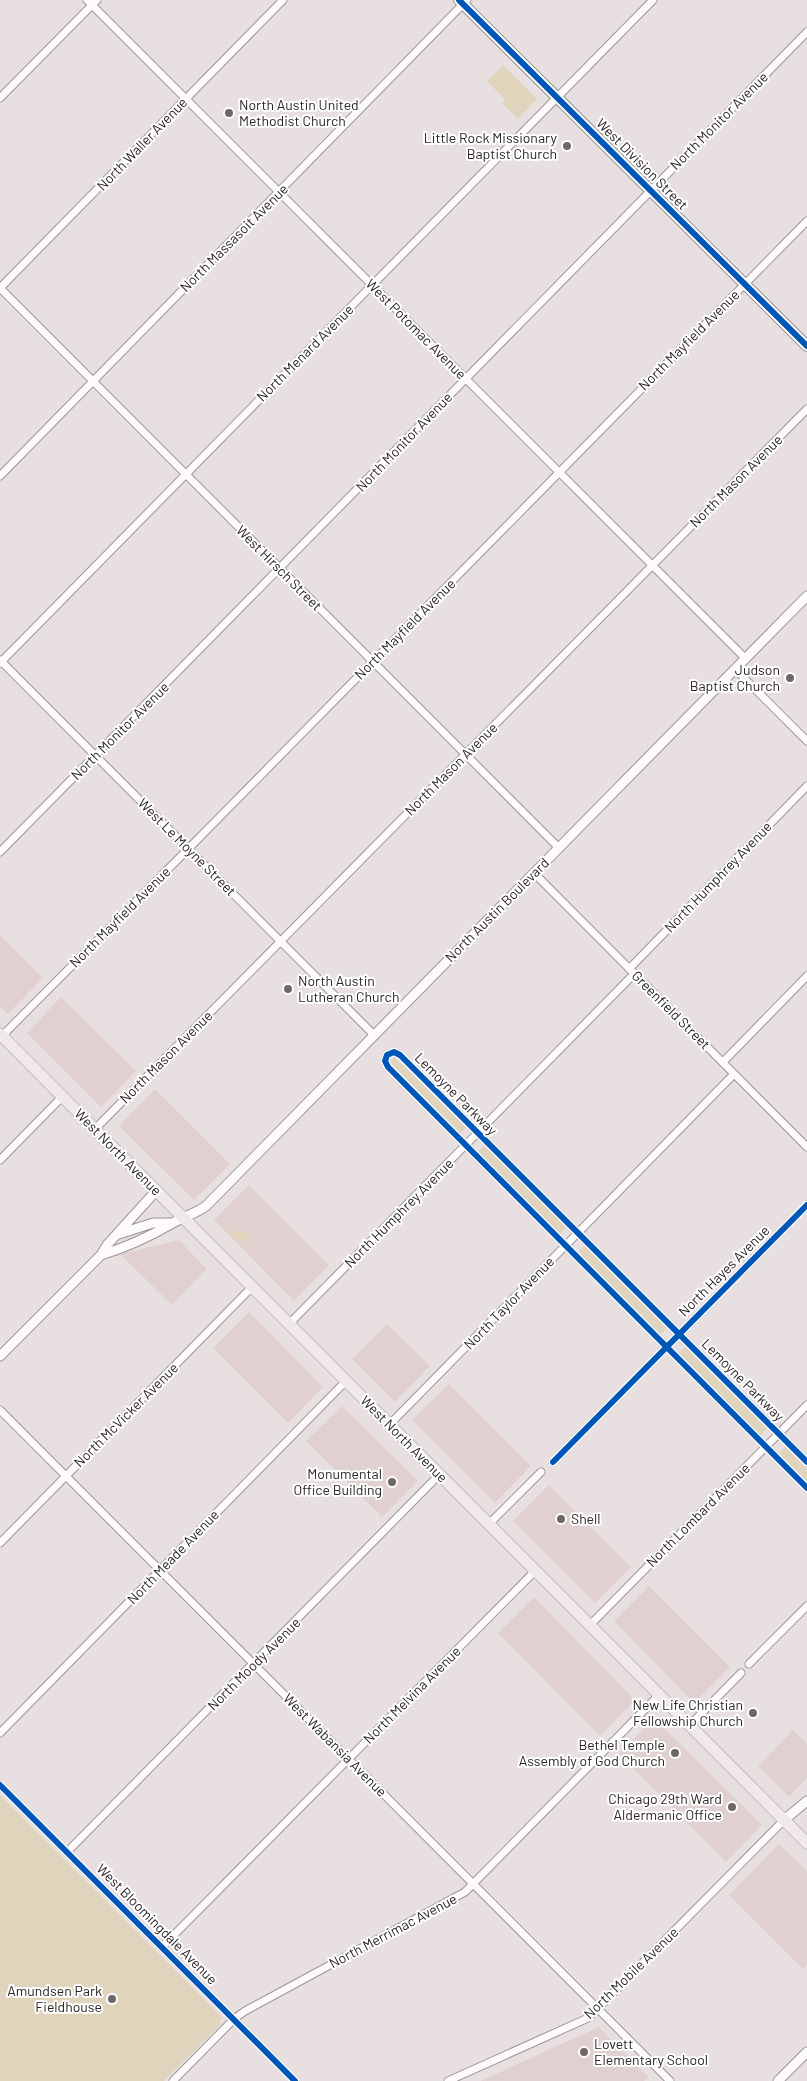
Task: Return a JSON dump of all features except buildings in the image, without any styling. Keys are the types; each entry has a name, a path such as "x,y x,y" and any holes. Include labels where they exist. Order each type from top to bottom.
{"main road":[{"name":"West Division Street","path":"463,1 557,98 807,346"},
{"name":"West North Avenue","path":"1,1035 807,1843"}],"street":[{"name":"North Waller Avenue","path":"0,288 283,0"},
{"name":"North Menard Avenue","path":"0,661 653,0"},
{"name":"North Massasoit Avenue","path":"0,476 279,192 463,1"},
{"name":"West Potomac Avenue","path":"92,2 186,99 746,659"},
{"path":"0,98 92,2"},
{"name":"North Monitor Avenue","path":"0,852 807,32"},
{"name":"North Mayfield Avenue","path":"1,1035 189,849 807,221"},
{"name":"West Hirsch Street","path":"0,288 559,848"},
{"name":"North Mason Avenue","path":"95,1130 807,409"},
{"name":"North Austin Boulevard","path":"172,1223 184,1219 206,1206 807,596"},
{"name":"West Le Moyne Street","path":"0,661 374,1035"},
{"path":"735,669 807,741"},
{"name":"North Humphrey Avenue","path":"289,1324 466,1145 807,786"},
{"name":"Greenfield Street","path":"534,873 807,1147"},
{"path":"723,1062 807,976"},
{"name":"Lemoyne Parkway","path":"807,1462 400,1055 394,1052 387,1055 385,1061 388,1067 807,1488"},
{"name":"North Taylor Avenue","path":"389,1424 734,1074"},
{"path":"0,1160 62,1097"},
{"path":"0,1356 101,1255 106,1245 156,1191"},
{"name":"North Hayes Avenue","path":"553,1462 807,1204"},
{"path":"116,1235 153,1223 172,1223"},
{"path":"101,1255 158,1233 172,1223"},
{"name":"North McVicker Avenue","path":"0,1543 252,1287"},
{"name":"North Meade Avenue","path":"0,1733 346,1380"},
{"name":"North Lombard Avenue","path":"590,1625 807,1405"},
{"name":"West Wabansia Avenue","path":"0,1410 670,2081"},
{"path":"489,1524 541,1472"},
{"name":"North Moody Avenue","path":"67,1852 440,1475"},
{"name":"North Melvina Avenue","path":"162,1947 535,1571"},
{"path":"749,1664 807,1606"},
{"path":"689,1726 741,1673"},
{"name":"North Merrimac Avenue","path":"174,2081 245,2010 465,1892 659,1695"},
{"name":"West Bloomingdale Avenue","path":"0,1785 296,2081"},
{"path":"784,1820 807,1801"},
{"name":"North Mobile Avenue","path":"448,2081 588,2018 784,1820"},
{"path":"778,2081 807,2052"}],"shaded area":[{"path":"503,65 537,99 518,119 502,103 505,100 487,81"},
{"path":"0,935 43,978 8,1014 0,1007"},
{"path":"61,997 136,1071 101,1107 27,1033"},
{"path":"395,1058 466,1128 459,1135 390,1065 391,1060"},
{"path":"155,1089 230,1164 194,1200 119,1126"},
{"path":"484,1146 566,1228 559,1235 477,1153"},
{"path":"249,1185 329,1265 294,1301 214,1220"},
{"path":"233,1230 241,1232 247,1230 251,1234 240,1244 229,1233"},
{"path":"179,1240 207,1269 172,1305 120,1254"},
{"path":"584,1246 666,1328 660,1335 578,1253"},
{"path":"249,1312 323,1387 288,1423 213,1348"},
{"path":"387,1324 430,1366 395,1402 352,1359"},
{"path":"685,1347 767,1429 760,1436 677,1354"},
{"path":"449,1384 531,1466 495,1503 412,1420"},
{"path":"342,1406 418,1481 382,1517 306,1441"},
{"path":"785,1447 807,1469 807,1483 778,1454"},
{"path":"549,1485 631,1567 595,1603 513,1521"},
{"path":"649,1586 730,1667 694,1703 614,1621"},
{"path":"534,1597 635,1700 600,1736 498,1633"},
{"path":"654,1718 762,1825 726,1862 619,1754"},
{"path":"793,1730 807,1744 807,1778 789,1797 758,1766"},
{"path":"0,1795 222,2017 219,2026 164,2081 0,2081"},
{"path":"779,1844 807,1871 807,1965 803,1969 729,1895"},
{"name":"Lovett Elementary School","path":"599,2027 648,2077 644,2081 480,2081"}],"cycle path":[{"path":"459,0 807,346"},
{"path":"807,1462 400,1055 394,1052 387,1055 385,1061 388,1067 807,1488"},
{"path":"553,1462 807,1205"},
{"path":"0,1785 295,2081"}],"place":[{"name":"North Austin United Methodist Church","path":"229,113"},
{"name":"Little Rock Missionary Baptist Church","path":"567,146"},
{"name":"Judson Baptist Church","path":"790,678"},
{"name":"North Austin Lutheran Church","path":"288,989"},
{"name":"Monumental Office Building","path":"392,1482"},
{"name":"Shell","path":"561,1519"},
{"name":"New Life Christian Fellowship Church","path":"753,1713"},
{"name":"Bethel Temple Assembly of God Church","path":"675,1753"},
{"name":"Chicago 29th Ward Aldermanic Office","path":"732,1807"},
{"name":"Amundsen Park Fieldhouse","path":"112,1999"},
{"name":"Lovett Elementary School","path":"584,2052"}]}
